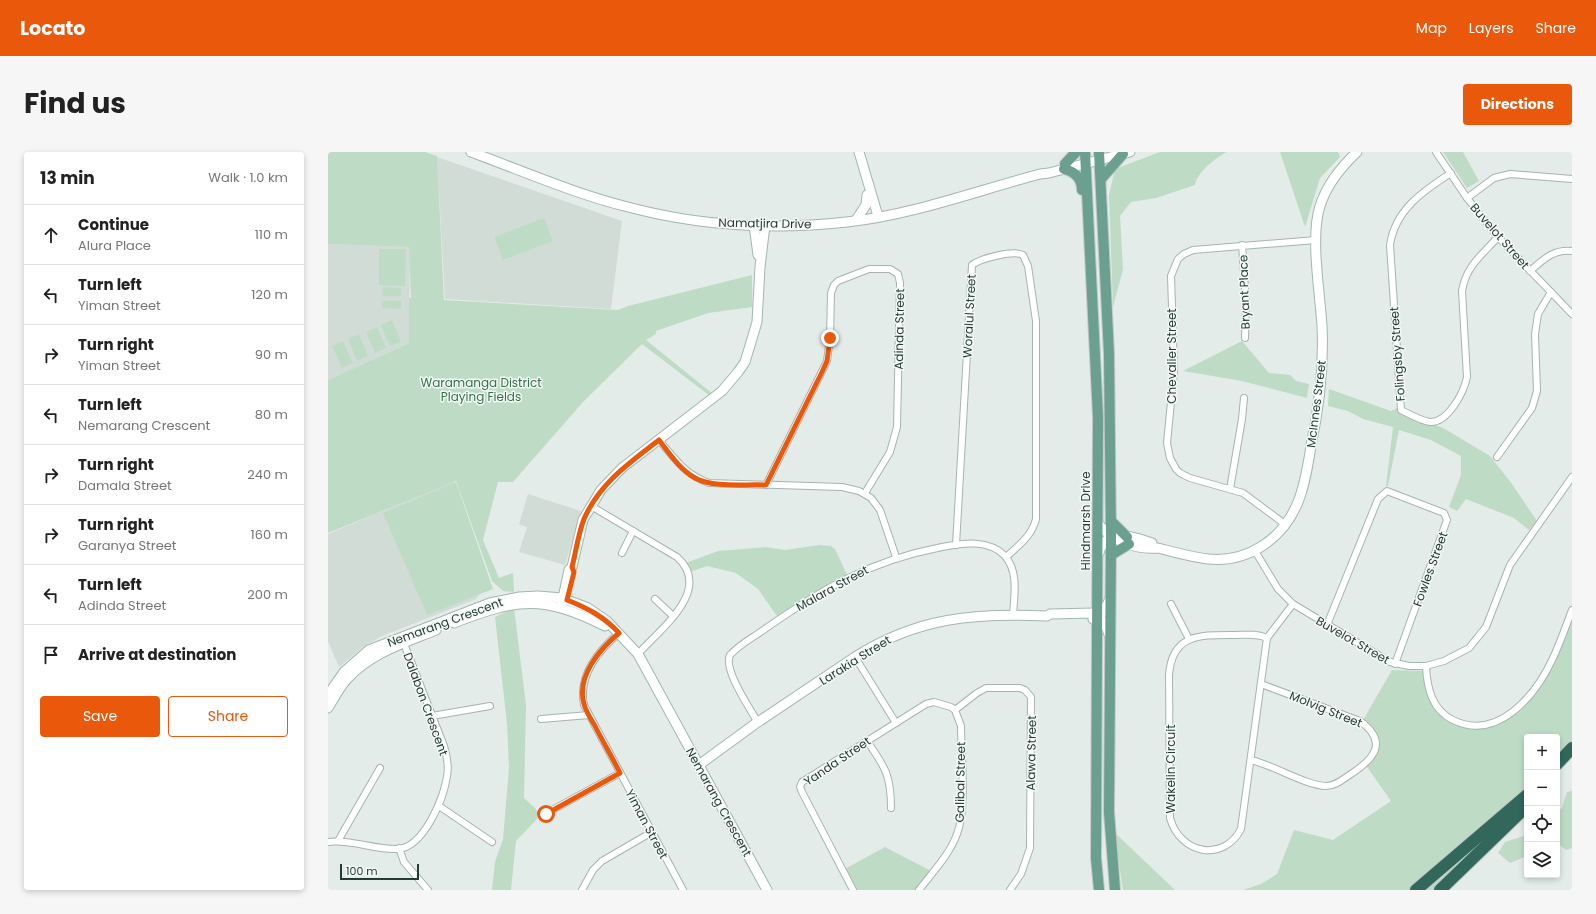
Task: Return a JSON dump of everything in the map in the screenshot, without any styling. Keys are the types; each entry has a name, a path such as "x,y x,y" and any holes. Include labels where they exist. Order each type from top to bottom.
{"highway":[{"path":"1560,762 1570,755"},
{"path":"1560,770 1570,755"},
{"path":"1416,890 1524,799"},
{"path":"1440,890 1524,809"},
{"path":"1451,890 1492,849 1524,809"},
{"path":"1411,890 1467,847"}],"main road":[{"path":"1076,152 1065,167 1077,175 1082,184 1083,217 1089,224"},
{"path":"1101,179 1126,153"},
{"path":"1100,156 1109,354 1111,521 1109,812 1115,890"},
{"name":"Hindmarsh Drive","path":"1085,158 1098,417 1096,858 1099,890"},
{"path":"1111,521 1128,540 1111,555"}],"street":[{"name":"Namatjira Drive","path":"471,152 627,207 696,220 754,225 856,220 891,214 1065,167 1085,158 1126,153"},
{"path":"859,152 865,176 864,182 870,194 875,217"},
{"name":"Namatjira Drive","path":"1100,156 1110,152"},
{"name":"McInnes Street","path":"1098,523 1102,529 1111,536 1150,548 1158,548 1208,559 1233,558 1255,551 1272,539 1286,525 1293,513 1303,486 1313,438 1318,398 1322,328 1316,225 1324,195 1335,175 1357,152"},
{"name":"Buvelot Street","path":"1436,152 1467,198 1498,237 1572,314"},
{"name":"Folingsby Street","path":"1450,173 1426,189 1409,203 1391,235 1390,245 1401,410 1430,422 1441,419 1464,390 1467,377 1462,291 1464,278 1469,269 1498,237"},
{"path":"1467,198 1494,178 1510,174 1572,179"},
{"path":"870,194 891,214"},
{"path":"856,220 866,205 870,194"},
{"path":"754,225 760,266"},
{"path":"564,603 574,572 572,567 583,520 591,506 614,475 714,398 738,372 745,362 754,334 765,225"},
{"name":"Chevalier Street","path":"1286,525 1252,499 1230,489 1185,476 1176,469 1170,458 1167,443 1174,371 1170,282 1174,266 1184,254 1200,248 1316,240"},
{"name":"Bryant Place","path":"1242,245 1246,301 1245,338"},
{"path":"1530,272 1548,255 1563,250 1572,250"},
{"name":"Woralul Street","path":"956,545 972,265 984,259 1017,253 1024,255 1028,266 1036,321 1036,519 1032,531 1027,538 1006,557"},
{"name":"Adinda Street","path":"766,485 827,361 830,338 832,288 838,281 869,269 890,269 898,274 900,283 897,428 890,452 865,493"},
{"path":"1497,457 1532,408 1537,391 1535,334 1538,314 1550,292"},
{"path":"1230,489 1242,419 1244,398"},
{"path":"659,440 679,465 694,478 709,483 842,487 865,493 880,510 896,558"},
{"name":"Buvelot Street","path":"1255,551 1278,589 1292,604 1395,664 1426,666 1444,661 1469,648 1486,627 1510,565 1572,477"},
{"name":"Fowles Street","path":"1327,625 1378,499 1383,492 1387,491 1403,496 1444,513 1447,520 1395,664"},
{"path":"591,506 677,557 683,564 690,582 686,601 638,654"},
{"path":"622,553 634,531"},
{"path":"1098,552 1106,539 1111,536"},
{"name":"Malara Street","path":"758,723 732,676 728,665 730,655 779,619 848,577 896,558 956,545 979,544 995,548 1006,557"},
{"path":"1006,557 1015,578 1014,615"},
{"name":"Nemarang Crescent","path":"328,695 344,672 369,650 403,640 491,606 538,596 591,610 607,621 638,654 767,890"},
{"path":"655,599 673,616"},
{"path":"1110,599 1102,614 1098,616 1105,624 1110,638"},
{"path":"1171,604 1189,639 1204,635 1258,635 1267,638"},
{"name":"Wakelin Circuit","path":"1189,639 1175,652 1171,661 1169,675 1169,812 1172,824 1181,839 1195,848 1208,850 1219,848 1234,839 1243,824 1267,638 1292,604"},
{"path":"1426,666 1427,682 1432,699 1445,716 1459,723 1478,727 1498,722 1519,708 1531,694 1553,659 1572,610"},
{"name":"Larakia Street","path":"698,763 723,745 727,745 855,657 888,638 922,626 952,619 1014,615 1059,617 1094,614 1098,616"},
{"name":"Yiman Street","path":"619,633 612,639 586,675 582,688 583,700 589,715 683,890"},
{"name":"Nemarang Crescent","path":"328,708 342,686 356,670 374,656 403,640"},
{"name":"Dalabon Crescent","path":"399,848 409,845 422,833 439,806 445,789 448,763 444,746 403,640"},
{"path":"855,657 896,723"},
{"name":"Molvig Street","path":"1251,760 1318,784 1332,785 1370,760 1376,746 1372,731 1360,720 1261,684"},
{"name":"Alawa Street","path":"955,710 977,693 991,688 1023,689 1029,694 1032,701 1030,848 1022,874 1010,890"},
{"name":"Yanda Street","path":"852,890 800,787 802,782 926,704 934,702 944,704 955,710"},
{"path":"432,716 490,706"},
{"name":"Galibal Street","path":"919,890 949,849 957,835 961,820 961,726 955,710"},
{"path":"541,719 589,715"},
{"path":"867,741 885,766 889,777 891,808"},
{"path":"338,841 380,768"},
{"path":"546,814 620,773"},
{"path":"439,806 492,842"},
{"path":"582,890 593,870 602,861 652,832"},
{"path":"328,842 338,841 388,849 399,848 404,862 428,890"}],"shaded area":[{"path":"437,157 622,221 611,309 445,299"},
{"path":"328,244 410,247 409,343 328,380"},
{"path":"453,481 488,579 487,584 476,599 380,637 363,647 339,667 328,641 328,534"},
{"path":"528,494 581,511 565,565 519,552 527,527 519,524"}],"green space":[{"name":"Waramanga District Playing Fields","path":"328,152 425,152 437,156 444,300 618,310 628,306 752,275 752,307 708,313 656,331 656,334 646,340 713,394 710,396 642,344 583,402 513,482 498,482 483,540 499,578 513,573 514,592 503,591 492,581 456,481 328,533 328,380 409,343 409,298 411,298 409,247 328,244"},
{"path":"1160,152 1227,152 1207,166 1199,176 1195,185 1156,198 1131,202 1120,216 1123,269 1113,307 1109,195 1115,169"},
{"path":"1280,152 1338,152 1340,157 1320,178 1305,227"},
{"path":"1443,152 1463,152 1479,181 1467,188"},
{"path":"544,218 553,241 503,260 494,237"},
{"path":"379,249 406,249 405,286 379,285"},
{"path":"383,287 401,288 401,296 382,296"},
{"path":"382,301 401,301 401,309 382,308"},
{"path":"392,320 401,342 390,346 381,325"},
{"path":"377,327 386,348 375,353 366,332"},
{"path":"359,334 368,356 357,361 348,339"},
{"path":"343,341 353,363 342,368 332,346"},
{"path":"1242,341 1269,373 1290,375 1296,381 1309,384 1307,398 1242,381 1183,371"},
{"path":"1329,389 1391,411 1398,408 1445,429 1490,456 1512,484 1537,521 1529,530 1514,518 1466,499 1457,511 1449,507 1461,475 1461,456 1431,440 1399,430 1388,486 1386,486 1393,427 1363,419 1348,411 1328,406"},
{"path":"456,482 493,589 427,615 383,513"},
{"path":"820,545 831,546 835,549 848,577 779,619 758,589 736,573 707,566 687,573 683,564 718,551 766,547 785,550"},
{"path":"514,608 526,705 524,798 535,808 537,812 537,819 516,841 511,890 492,890 495,862 503,839 509,768 507,724 495,617"},
{"path":"1572,617 1572,742 1560,755 1560,734 1524,734 1524,795 1449,890 1243,890 1261,884 1277,874 1294,830 1333,840 1391,801 1365,764 1375,747 1376,732 1363,720 1392,670 1424,671 1430,697 1445,714 1459,725 1480,727 1491,725 1511,716 1528,702 1551,667"},
{"path":"1572,791 1572,848 1566,850 1560,845 1560,810 1562,808 1567,792"},
{"path":"1114,832 1175,890 1123,890"},
{"path":"1524,836 1524,857 1510,863 1498,853 1505,842"},
{"path":"885,847 933,872 917,890 854,890 843,870"}],"route":[{"path":"546,814 620,773 584,706 582,688 590,667 612,639 619,633 607,621 588,608 567,600 574,572 572,567 583,520 591,506 601,490 614,475 659,440 679,465 694,478 709,483 766,485 827,361 830,338"}]}
